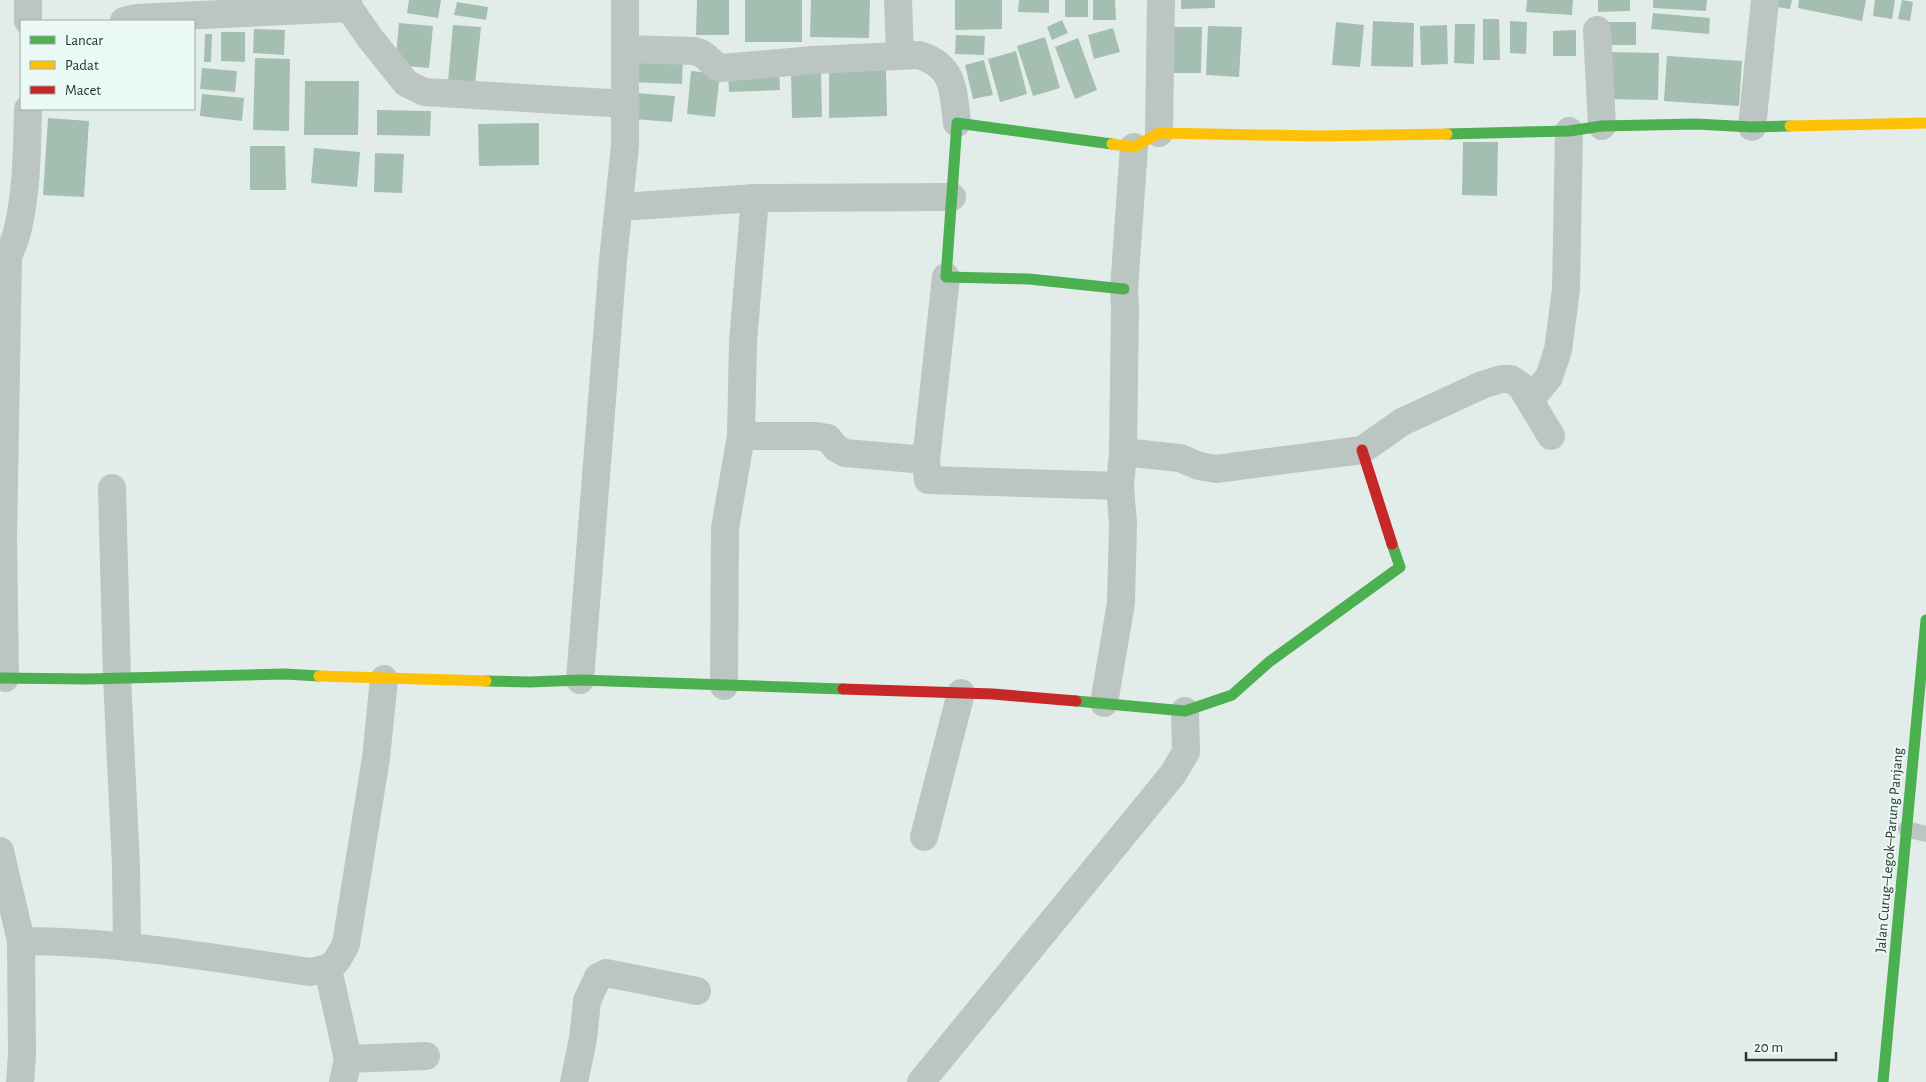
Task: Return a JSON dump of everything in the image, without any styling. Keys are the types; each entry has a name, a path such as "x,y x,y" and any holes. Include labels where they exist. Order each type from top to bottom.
{"street":[{"path":"28,0 28,20"},
{"path":"580,680 613,260 625,146 625,0"},
{"path":"898,0 900,56"},
{"path":"1159,133 1161,0"},
{"path":"1752,127 1766,0"},
{"path":"128,20 349,4 370,38 406,83 424,92 626,104"},
{"path":"1597,30 1602,126"},
{"path":"626,49 703,53 716,67 721,68 813,60 900,56 919,56 931,59 942,68 952,81 957,123 946,277 926,460 928,480 1120,486"},
{"path":"28,110 27,150 21,207 17,232 8,257 3,529 3,678 117,678 285,674 384,679 530,682 580,680 961,693 1185,711 1232,695 1269,662 1400,567 1362,450"},
{"path":"957,123 1134,147 1159,133 1317,136 1569,130 1602,126 1696,124 1752,127 1926,123"},
{"path":"1530,400 1549,377 1558,350 1566,290 1569,130"},
{"path":"1104,703 1121,603 1123,524 1120,486 1123,452 1124,289 1134,147"},
{"path":"620,207 755,198 952,197"},
{"path":"724,686 725,528 741,436 743,342 755,198"},
{"path":"946,277 1029,279 1124,289"},
{"path":"1123,452 1180,458 1199,466 1216,469 1362,450 1402,422 1482,385 1501,379 1512,379 1521,386 1551,436"},
{"path":"741,436 816,436 828,438 836,448 845,453 926,460"},
{"path":"112,488 117,678 126,866 127,947"},
{"name":"Jalan Curug–Legok–Parung Panjang","path":"1883,1082 1926,620"},
{"path":"21,941 62,941 152,949 310,972 328,969 337,961 346,944 376,758 384,679"},
{"path":"924,836 961,693"},
{"path":"921,1082 1173,774 1186,752 1185,711"},
{"path":"0,851 21,941 22,1055 20,1082"},
{"path":"328,969 346,1070 426,1056"},
{"path":"574,1082 583,1039 587,1001 598,976 606,973 697,991"}],"lane":[{"path":"1906,829 1926,834"}],"building":[{"path":"409,0 441,0 438,18 407,13"},
{"path":"697,0 729,0 729,35 696,35"},
{"path":"745,0 802,0 802,42 745,42"},
{"path":"811,0 870,0 869,38 810,37"},
{"path":"955,0 1002,0 1002,29 955,30"},
{"path":"1019,0 1049,0 1049,13 1018,12"},
{"path":"1065,0 1088,0 1088,17 1065,17"},
{"path":"1093,0 1115,0 1116,20 1093,20"},
{"path":"1181,0 1215,0 1215,8 1181,9"},
{"path":"1527,0 1573,0 1572,15 1526,12"},
{"path":"1598,0 1630,0 1630,11 1598,12"},
{"path":"1653,0 1707,0 1706,11 1653,8"},
{"path":"1771,0 1792,0 1790,9 1770,6"},
{"path":"1799,0 1866,0 1862,21 1798,8"},
{"path":"1875,0 1895,0 1892,19 1873,16"},
{"path":"1902,0 1913,2 1910,21 1898,19"},
{"path":"457,2 488,7 486,20 454,15"},
{"path":"1653,13 1710,18 1709,34 1651,29"},
{"path":"1483,19 1499,19 1500,60 1483,60"},
{"path":"1062,20 1068,33 1052,40 1047,27"},
{"path":"1373,21 1414,23 1413,67 1371,66"},
{"path":"1510,21 1527,22 1526,54 1510,53"},
{"path":"1336,22 1364,25 1360,67 1332,65"},
{"path":"1605,22 1636,22 1636,45 1605,45"},
{"path":"399,23 433,26 429,68 395,65"},
{"path":"1455,24 1475,24 1474,64 1454,63"},
{"path":"453,25 481,27 475,84 448,81"},
{"path":"1447,25 1448,64 1421,65 1420,26"},
{"path":"1208,26 1242,27 1239,77 1206,75"},
{"path":"1174,27 1202,27 1201,73 1174,73"},
{"path":"1113,28 1120,52 1094,59 1088,35"},
{"path":"254,29 285,30 284,55 253,53"},
{"path":"1576,30 1576,56 1553,56 1553,31"},
{"path":"221,32 245,32 245,62 221,61"},
{"path":"205,34 212,34 211,62 204,62"},
{"path":"956,35 985,36 984,55 955,54"},
{"path":"1045,37 1060,88 1033,96 1017,46"},
{"path":"1078,38 1097,90 1075,99 1055,47"},
{"path":"631,51 683,53 682,84 630,82"},
{"path":"1016,51 1027,94 1000,102 988,59"},
{"path":"1606,52 1659,53 1658,100 1605,99"},
{"path":"1667,56 1742,61 1739,106 1664,101"},
{"path":"255,58 290,59 289,131 253,130"},
{"path":"984,60 993,95 973,99 965,65"},
{"path":"202,68 237,71 235,92 200,89"},
{"path":"779,68 780,90 729,92 728,70"},
{"path":"886,70 887,116 829,118 829,71"},
{"path":"691,71 720,74 715,117 687,114"},
{"path":"821,71 822,117 792,118 791,72"},
{"path":"305,81 359,81 358,135 304,135"},
{"path":"636,93 675,96 672,122 634,119"},
{"path":"202,94 244,98 242,121 200,116"},
{"path":"377,110 431,111 430,136 377,135"},
{"path":"48,118 89,121 84,197 43,195"},
{"path":"539,123 539,165 479,166 478,124"},
{"path":"1463,142 1498,142 1497,196 1462,195"},
{"path":"250,146 285,146 286,190 250,190"},
{"path":"314,148 360,152 357,187 311,183"},
{"path":"375,153 404,154 402,193 374,192"}],"traffic: fast":[{"path":"1112,144 957,123 946,277 1029,279 1124,289"},
{"path":"1447,134 1569,131 1602,126 1696,124 1752,127 1790,126"},
{"path":"1076,701 1185,711 1232,695 1269,662 1400,567 1392,544"},
{"path":"1883,1082 1926,620"},
{"path":"0,678 87,679 285,674 319,676"},
{"path":"486,681 580,680 843,689"}],"traffic: slow":[{"path":"1790,126 1926,123"},
{"path":"1112,144 1134,147 1159,133 1317,136 1447,134"},
{"path":"319,676 486,681"}],"traffic: jam":[{"path":"1362,450 1392,544"},
{"path":"843,689 993,694 1076,701"}]}
